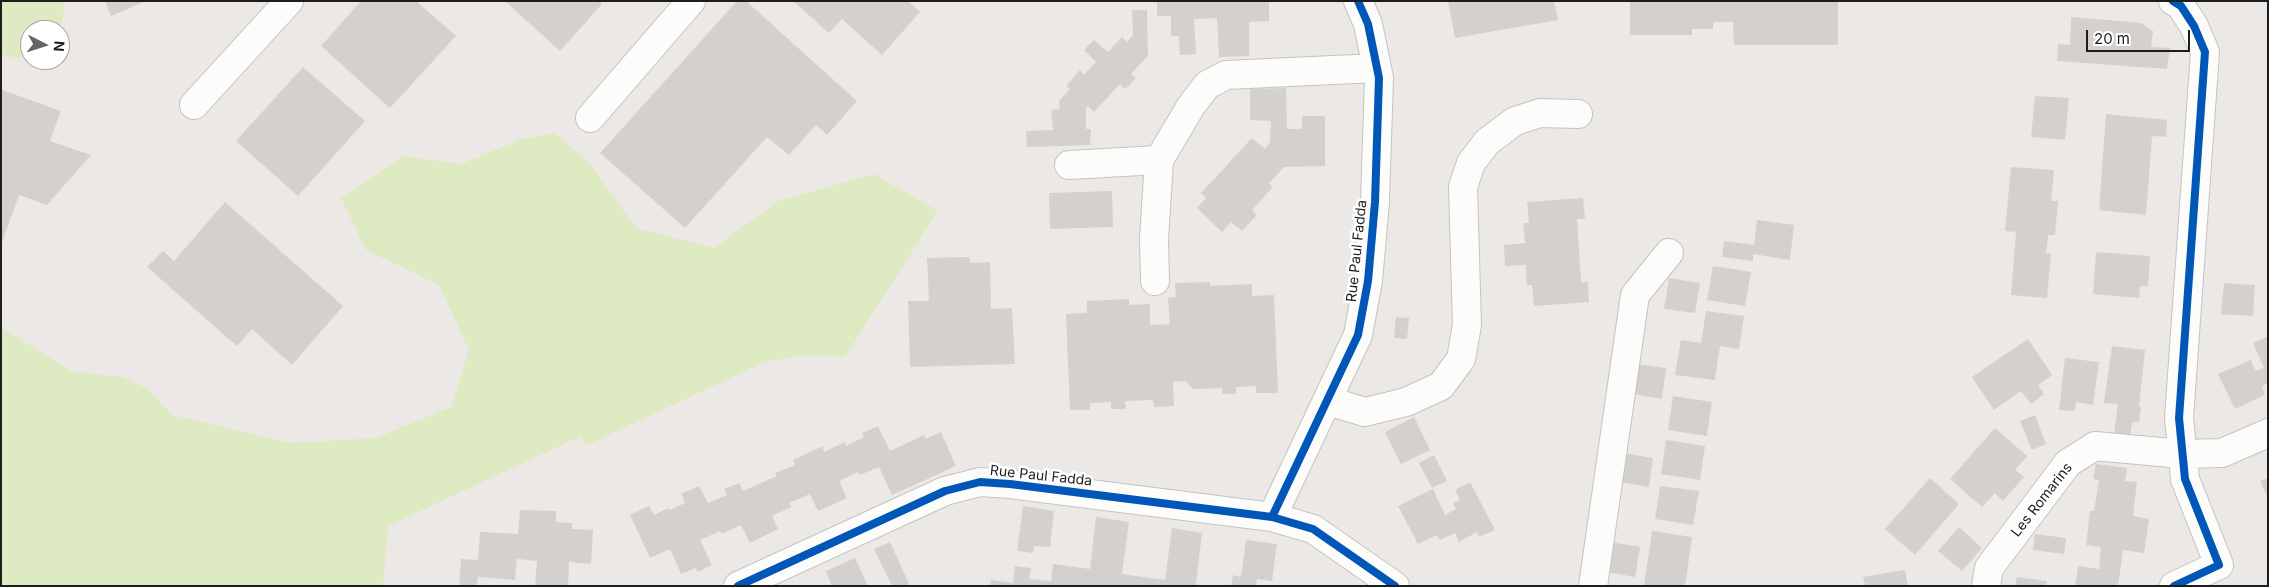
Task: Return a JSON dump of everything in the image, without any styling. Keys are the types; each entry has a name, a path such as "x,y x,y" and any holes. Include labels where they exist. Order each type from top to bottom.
{"street":[{"path":"194,105 288,1"},
{"path":"590,118 691,1"},
{"name":"Rue Paul Fadda","path":"1272,517 1358,335 1368,281 1375,202 1379,78 1368,24 1358,1"},
{"path":"2173,1 2181,6 2194,26 2206,52 2179,418 2185,479 2219,565 2174,586"},
{"path":"1155,281 1154,239 1159,160 1191,106 1208,85 1226,75 1377,68"},
{"path":"1328,401 1365,412 1406,402 1441,386 1461,358 1467,325 1463,187 1472,163 1486,142 1516,121 1540,113 1578,114"},
{"path":"1069,165 1159,160"},
{"path":"1593,586 1634,295 1669,253"},
{"name":"Les Romarins","path":"1986,586 1989,568 2068,463 2096,446 2182,454 2222,453 2268,433"},
{"name":"Rue Paul Fadda","path":"738,586 946,491 980,482 1010,484 1272,517 1313,529 1395,586"}],"green space":[{"path":"1,1 65,1 62,20 20,20 20,57 16,58 1,54"},
{"path":"555,133 589,163 636,228 714,248 778,201 874,174 938,211 845,357 803,355 765,362 585,446 581,436 388,526 383,586 1,586 1,327 71,371 121,377 147,388 172,415 290,443 376,438 451,407 469,350 439,285 366,250 341,198 404,156 461,164 522,139"}],"building":[{"path":"105,1 146,1 111,16"},
{"path":"361,1 416,1 456,36 390,108 321,46"},
{"path":"505,1 599,1 602,4 560,51"},
{"path":"737,1 746,1 857,101 827,135 816,125 789,155 767,137 685,228 600,153"},
{"path":"793,1 908,1 920,12 882,55 842,19 829,33"},
{"path":"1157,1 1269,1 1269,21 1249,22 1249,56 1219,57 1217,18 1194,19 1196,54 1180,55 1179,36 1171,36 1171,16 1157,16"},
{"path":"1448,1 1554,1 1558,20 1455,38"},
{"path":"1630,1 1838,1 1838,45 1734,45 1733,22 1713,22 1713,29 1692,29 1692,35 1630,35"},
{"path":"1132,10 1147,10 1148,56 1131,74 1136,78 1125,89 1120,84 1094,112 1088,106 1086,108 1086,129 1091,129 1090,145 1027,147 1026,131 1053,130 1051,110 1060,109 1059,101 1070,89 1066,86 1080,70 1084,75 1096,62 1084,50 1094,40 1108,52 1122,37 1127,42 1133,35"},
{"path":"2071,17 2141,23 2153,31 2151,47 2170,48 2167,69 2057,61 2058,44 2070,45"},
{"path":"303,67 365,121 298,196 236,141"},
{"path":"1286,88 1287,129 1302,129 1302,116 1325,116 1325,166 1284,167 1269,183 1273,187 1252,210 1257,215 1242,231 1231,222 1222,232 1197,208 1206,198 1201,193 1252,138 1265,149 1270,142 1271,121 1250,120 1250,89"},
{"path":"2,90 61,111 50,141 91,155 47,205 19,195 1,245"},
{"path":"2035,96 2069,98 2065,140 2031,137"},
{"path":"2106,114 2167,120 2166,137 2152,136 2146,215 2099,210"},
{"path":"2011,167 2054,170 2051,201 2058,201 2055,235 2048,235 2046,253 2051,253 2047,298 2011,295 2016,232 2005,231"},
{"path":"1112,191 1113,227 1050,229 1049,193"},
{"path":"1583,198 1585,219 1577,219 1581,282 1588,282 1589,302 1534,306 1532,285 1527,285 1526,265 1505,266 1504,245 1525,243 1523,223 1529,223 1527,202"},
{"path":"225,202 343,306 292,365 252,329 237,346 147,267 163,251 174,261"},
{"path":"1757,220 1794,225 1790,260 1753,254 1753,261 1722,257 1724,241 1754,245"},
{"path":"2096,252 2150,256 2148,286 2140,286 2139,298 2093,294"},
{"path":"969,257 970,263 990,262 991,309 1012,308 1015,364 910,367 908,301 929,301 927,258"},
{"path":"1713,266 1751,272 1745,306 1707,300"},
{"path":"1669,278 1700,283 1695,313 1664,309"},
{"path":"1210,282 1210,286 1252,284 1252,296 1274,295 1278,393 1256,393 1256,386 1236,387 1236,394 1222,394 1222,388 1193,389 1186,381 1173,382 1174,406 1154,407 1153,400 1125,401 1126,409 1111,409 1111,402 1090,403 1090,410 1070,410 1066,314 1087,313 1087,301 1129,299 1129,305 1150,304 1150,325 1170,324 1168,298 1176,297 1175,283"},
{"path":"2224,283 2255,285 2253,316 2221,314"},
{"path":"1706,311 1744,316 1739,349 1720,346 1715,380 1675,375 1681,340 1701,343"},
{"path":"1396,317 1409,318 1407,339 1394,338"},
{"path":"2268,336 2268,383 2262,386 2265,395 2235,409 2218,374 2251,360 2255,371 2264,368 2253,343"},
{"path":"2028,339 2052,375 2038,385 2044,394 2031,404 2021,391 1994,410 1972,377"},
{"path":"2112,346 2145,350 2139,422 2132,422 2130,437 2114,435 2118,404 2104,403"},
{"path":"2065,358 2099,362 2093,405 2076,402 2075,411 2059,410"},
{"path":"1636,364 1666,368 1662,399 1632,394"},
{"path":"1673,396 1712,402 1707,436 1668,430"},
{"path":"2035,415 2046,444 2032,450 2020,421"},
{"path":"1414,417 1430,450 1401,464 1385,432"},
{"path":"878,426 890,451 924,435 926,439 941,432 956,466 892,495 879,467 860,475 858,472 839,481 847,498 818,511 810,494 789,503 791,507 772,516 778,529 750,543 741,525 722,534 720,531 700,540 712,565 698,572 696,568 681,574 670,549 650,558 630,515 649,506 654,515 668,508 670,510 685,503 681,494 699,486 708,503 727,495 724,489 739,483 743,491 777,476 775,473 795,465 793,460 823,446 824,452 845,442 846,446 864,437 862,433"},
{"path":"1995,428 2027,456 2015,470 2024,477 2003,501 1995,493 1982,507 1950,479"},
{"path":"1666,440 1705,446 1700,480 1661,474"},
{"path":"1623,453 1653,458 1649,487 1619,482"},
{"path":"1434,455 1447,481 1432,488 1419,463"},
{"path":"2096,464 2127,468 2125,481 2137,482 2133,516 2149,519 2144,553 2123,550 2118,586 2075,586 2078,566 2099,569 2101,547 2086,545 2090,511 2094,511 2099,480 2093,479"},
{"path":"1930,478 1959,504 1915,555 1885,529"},
{"path":"2268,478 2268,498 2260,481"},
{"path":"1470,482 1495,530 1479,537 1477,532 1459,542 1455,533 1440,540 1437,535 1418,544 1398,506 1433,489 1445,515 1456,509 1453,503 1460,500 1455,490"},
{"path":"1660,486 1699,491 1693,525 1655,519"},
{"path":"1023,506 1054,511 1050,547 1034,546 1033,553 1017,551"},
{"path":"520,510 556,511 556,522 572,523 572,529 593,530 591,564 569,562 568,586 535,586 537,561 517,559 515,580 478,577 477,586 459,586 461,559 478,560 480,532 518,534"},
{"path":"1096,517 1129,522 1122,574 1165,580 1172,528 1202,533 1196,584 1203,586 990,586 991,580 1013,583 1015,566 1031,568 1029,579 1051,581 1053,564 1090,569"},
{"path":"1959,527 1982,548 1962,571 1938,551"},
{"path":"1652,531 1692,537 1685,586 1644,586"},
{"path":"2035,534 2066,538 2064,554 2033,550"},
{"path":"1246,540 1277,544 1272,581 1257,579 1256,586 1231,586 1233,575 1241,577"},
{"path":"890,542 910,586 892,586 874,549"},
{"path":"1610,542 1640,547 1635,577 1606,572"},
{"path":"855,558 868,586 832,586 826,571"},
{"path":"1905,570 1908,586 1865,586 1863,577"},
{"path":"2017,577 2047,581 2046,586 2015,586"}],"cycle path":[{"path":"1272,517 1358,335 1368,281 1375,202 1379,78 1368,24 1358,1"},
{"path":"2173,1 2181,6 2194,26 2205,52 2179,418 2185,479 2219,565 2174,586"},
{"path":"738,586 945,491 980,482 1010,484 1272,517 1313,529 1395,586"}]}
